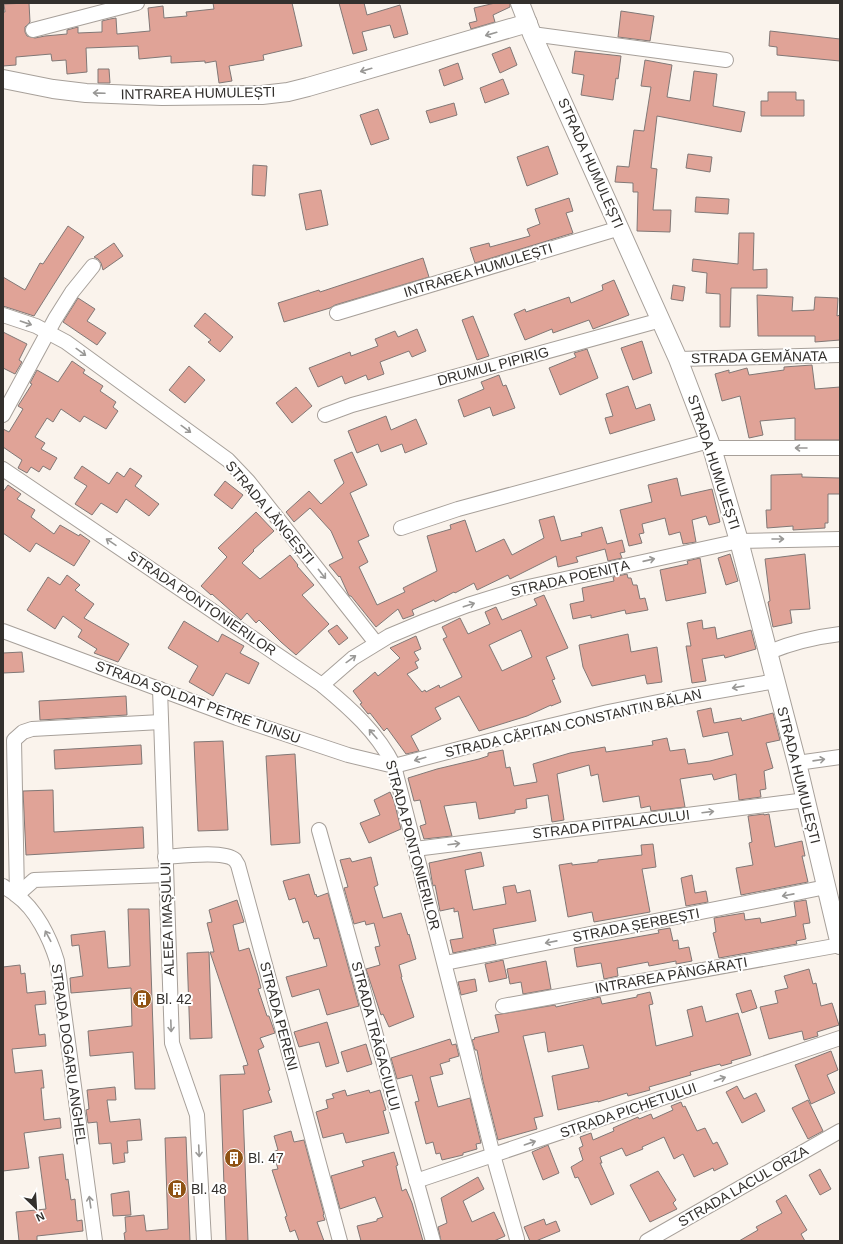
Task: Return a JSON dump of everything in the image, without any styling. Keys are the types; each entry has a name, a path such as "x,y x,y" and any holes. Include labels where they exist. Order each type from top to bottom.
{"street":[{"path":"33,30 137,3"},
{"name":"STRADA HUMULEȘTI","path":"520,3 530,29 678,359 710,445 739,541 798,763 840,945"},
{"path":"530,29 726,60"},
{"name":"INTRAREA HUMULEȘTI","path":"3,79 53,89 86,93 162,96 262,95 288,92 530,29"},
{"name":"INTRAREA HUMULEȘTI","path":"336,313 620,228"},
{"path":"3,415 48,332 72,292 93,266"},
{"name":"STRADA LĂNGEȘTI","path":"3,316 48,332 77,349 228,460 248,481 376,643"},
{"name":"DRUMUL PIPIRIG","path":"325,415 352,405 661,320"},
{"name":"STRADA GEMĂNATA","path":"678,359 840,355"},
{"path":"401,528 427,518 472,505 710,445 840,448"},
{"name":"STRADA PONTONIERILOR","path":"3,469 322,685 343,703 369,729 384,747 394,766 493,1155 517,1239"},
{"name":"STRADA POENIȚA","path":"322,685 343,666 376,643 425,621 468,605 519,589 739,541 840,539"},
{"name":"STRADA SOLDAT PETRE TUNSU","path":"3,631 244,721 348,755 394,766"},
{"path":"769,652 802,641 840,634"},
{"name":"STRADA CĂPITAN CONSTANTIN BĂLAN","path":"394,766 498,738 608,712 776,681"},
{"name":"ALEEA IMAȘULUI","path":"160,689 172,1043 197,1115 204,1241"},
{"path":"17,895 14,740 22,732 32,729 161,722"},
{"path":"798,763 840,757"},
{"name":"STRADA PITPALACULUI","path":"415,849 806,800"},
{"name":"STRADA TRĂGACIULUI","path":"320,830 432,1241"},
{"name":"STRADA PERENI","path":"165,856 204,854 224,856 235,860 238,865 340,1241"},
{"path":"17,895 34,880 166,875"},
{"name":"STRADA DOGARU ANGHEL","path":"3,886 17,895 28,906 48,937 57,961 96,1241"},
{"name":"STRADA ȘERBEȘTI","path":"445,963 826,887"},
{"name":"INTRAREA PÂNGĂRAȚI","path":"503,1006 840,945"},
{"name":"STRADA PICHETULUI","path":"416,1181 840,1038"},
{"name":"STRADA LACUL ORZA","path":"647,1241 840,1131"}],"building":[{"path":"29,3 30,22 25,27 25,32 27,36 35,38 67,34 67,30 78,27 78,33 102,32 102,21 116,18 117,34 150,31 148,8 163,6 164,18 187,16 186,12 214,9 213,3 292,3 302,46 263,55 264,60 229,66 232,81 219,83 216,61 205,63 205,61 171,63 171,56 139,59 138,46 86,48 87,72 67,74 66,60 52,61 51,54 16,57 16,65 3,66 4,4"},
{"path":"339,3 364,3 367,15 400,5 408,34 394,38 390,25 362,32 367,50 353,54"},
{"path":"495,3 510,3 510,7 493,15 495,22 471,29 469,23 477,21 474,8"},
{"path":"621,11 654,16 650,41 618,37"},
{"path":"770,31 840,39 840,61 777,55 777,47 769,46"},
{"path":"510,47 517,65 500,73 492,54"},
{"path":"575,51 621,56 613,100 581,95 584,75 572,73"},
{"path":"645,60 672,65 667,97 690,101 694,71 717,74 713,106 745,112 741,132 657,116 651,168 657,169 653,210 671,210 670,232 637,231 638,192 633,192 633,183 615,182 617,166 629,167 634,130 644,131 651,87 641,86"},
{"path":"458,63 463,79 444,86 439,70"},
{"path":"98,69 109,69 110,83 98,83"},
{"path":"503,79 509,94 485,103 480,88"},
{"path":"768,92 796,92 796,100 804,100 804,116 761,116 761,101 768,101"},
{"path":"454,103 457,115 430,123 426,111"},
{"path":"378,109 389,139 371,145 360,115"},
{"path":"548,146 558,174 527,186 517,157"},
{"path":"688,154 712,157 710,172 686,168"},
{"path":"253,165 267,166 265,196 252,195"},
{"path":"321,190 328,225 306,230 299,194"},
{"path":"696,197 729,199 728,214 695,212"},
{"path":"569,198 573,211 566,213 573,233 475,263 470,248 489,243 490,247 530,236 527,229 540,224 535,209"},
{"path":"68,226 84,237 34,316 3,306 3,277 25,290 40,263 43,264"},
{"path":"739,233 754,233 753,270 767,269 767,288 731,288 730,327 720,327 720,294 706,293 707,273 692,271 693,259 738,264"},
{"path":"114,243 123,256 103,270 101,263 94,257"},
{"path":"423,258 429,277 284,322 278,303 319,290 320,292"},
{"path":"614,280 629,315 593,329 589,320 553,333 552,329 525,340 514,314 525,309 526,312 569,297 571,303 603,290 602,285"},
{"path":"673,285 685,287 683,301 671,299"},
{"path":"757,295 793,297 792,311 814,310 815,297 838,298 837,316 840,315 840,340 815,342 815,336 758,336"},
{"path":"78,298 95,309 87,321 106,333 97,345 63,322"},
{"path":"205,313 233,337 220,352 208,342 211,340 194,326"},
{"path":"473,316 489,356 477,360 462,320"},
{"path":"417,329 426,351 412,357 409,351 380,362 384,374 368,380 366,375 345,384 342,376 318,387 309,368 350,352 351,356 378,346 375,339 395,331 398,337"},
{"path":"3,332 27,344 19,360 22,362 15,374 3,368"},
{"path":"642,341 652,373 633,380 621,348"},
{"path":"587,349 598,378 560,395 549,368 576,357 574,353"},
{"path":"72,361 85,370 83,373 103,386 100,391 116,402 113,407 118,411 106,429 84,416 80,422 61,409 53,422 47,418 35,437 45,443 41,449 57,458 50,470 43,466 39,472 31,467 27,473 18,468 22,460 3,447 3,429 9,432 23,409 18,406 32,384 30,383 37,370 58,382"},
{"path":"812,365 815,389 840,387 840,440 795,440 795,418 760,421 763,435 749,438 740,396 722,401 715,374 729,370 729,373 747,368 749,375 784,370 784,367"},
{"path":"189,366 205,380 185,403 169,390"},
{"path":"499,375 503,386 506,385 515,408 493,416 490,407 464,417 458,400 484,389 481,382"},
{"path":"628,386 636,409 650,404 655,420 610,434 605,418 613,416 606,394"},
{"path":"296,387 312,406 292,423 276,403"},
{"path":"386,416 391,430 416,419 427,444 405,453 402,444 381,452 378,444 357,453 348,431"},
{"path":"352,452 367,485 350,493 369,536 358,541 368,562 359,567 377,605 405,592 403,588 437,571 427,536 451,529 450,525 465,520 476,552 504,539 512,555 544,538 539,520 554,516 561,541 582,536 581,533 602,527 607,544 622,540 625,552 620,553 622,558 608,561 605,549 576,557 578,562 558,567 556,556 510,579 508,575 477,590 474,583 435,602 434,600 412,610 414,615 403,619 398,609 376,627 351,596 349,596 340,576 339,577 329,565 343,558 331,531 310,508 294,522 286,512 309,491 321,504 344,483 334,460"},
{"path":"82,466 109,484 117,472 124,477 130,468 142,476 135,486 159,504 149,516 126,499 117,513 101,503 92,515 75,504 87,486 74,478"},
{"path":"802,474 802,477 840,478 840,494 828,494 828,523 825,523 825,528 793,530 793,526 767,528 766,510 771,510 771,475"},
{"path":"677,478 681,496 712,489 720,522 709,525 706,516 692,520 696,542 683,544 680,532 669,535 665,518 642,524 644,533 639,534 642,543 629,546 620,510 652,502 648,485"},
{"path":"225,481 243,495 232,509 214,495"},
{"path":"8,485 21,494 17,499 35,510 31,517 54,534 60,525 79,536 80,534 90,541 74,566 36,543 30,552 3,533 3,492"},
{"path":"256,512 274,531 253,550 254,551 242,563 260,579 290,555 298,565 297,566 314,585 302,595 329,624 296,655 259,620 256,623 247,613 241,620 201,586 227,557 218,548"},
{"path":"730,554 738,581 726,585 718,558"},
{"path":"805,554 810,609 790,610 792,623 773,627 768,602 770,601 765,559"},
{"path":"700,558 706,593 666,601 660,570 688,564 687,561"},
{"path":"627,574 628,578 631,578 633,585 637,585 640,599 645,598 648,610 626,614 625,610 591,618 591,615 573,619 570,604 584,601 582,588 614,581 613,577"},
{"path":"67,575 80,585 75,590 94,604 84,618 129,644 118,662 94,653 97,649 78,637 82,630 63,616 55,629 27,610 48,577 60,585"},
{"path":"544,595 568,648 546,657 555,679 552,680 561,702 527,716 479,731 459,696 435,708 441,719 411,736 419,751 406,754 387,728 384,731 370,713 368,714 360,704 362,703 353,691 375,672 378,676 400,658 390,648 416,636 421,649 414,652 419,660 415,662 418,668 407,674 422,692 425,690 426,692 439,685 440,688 462,677 443,639 447,637 442,627 460,618 468,634 490,624 485,612 496,607 502,620 537,605 534,599","holes":["521,630 532,657 502,671 489,645"]},
{"path":"702,620 703,629 715,627 717,639 751,630 756,649 725,658 724,655 702,659 706,681 692,683 686,646 691,646 687,623"},
{"path":"184,621 218,642 222,634 244,646 240,653 259,663 249,684 226,673 213,696 189,682 198,666 168,648"},
{"path":"337,625 348,638 339,645 328,631"},
{"path":"628,634 631,652 657,647 662,682 647,684 645,675 592,686 583,667 579,645"},
{"path":"22,652 24,672 3,673 3,653"},
{"path":"126,696 127,715 40,720 39,701"},
{"path":"711,708 714,723 741,718 742,721 773,713 780,740 766,743 773,768 764,771 766,789 760,790 761,797 739,800 736,774 714,780 712,774 680,779 685,807 651,811 650,806 641,808 639,796 603,802 598,774 591,776 589,765 557,774 564,820 552,822 548,795 526,799 527,808 515,810 515,813 479,819 476,802 444,806 452,836 424,839 420,826 426,824 420,800 414,801 408,778 479,759 488,756 488,753 503,750 506,768 510,767 514,786 537,782 533,764 570,753 605,747 606,752 653,745 652,741 667,738 670,751 685,749 688,764 710,761 733,755 728,732 703,737 697,711"},
{"path":"223,741 228,830 198,831 194,742"},
{"path":"141,745 142,764 55,769 54,750"},
{"path":"295,754 300,843 271,845 266,756"},
{"path":"53,790 54,832 143,827 144,848 26,855 23,791"},
{"path":"390,792 394,801 401,829 369,843 360,823 380,815 374,800"},
{"path":"769,814 775,847 802,841 805,856 802,856 808,882 741,895 736,868 753,865 749,843 752,842 748,816"},
{"path":"653,844 656,867 642,869 650,912 594,922 592,912 568,917 559,865 598,862 598,860 642,855 641,845"},
{"path":"481,852 484,866 465,870 473,910 506,904 503,887 515,885 517,893 530,890 536,921 493,929 496,944 453,953 450,940 463,938 458,911 454,912 454,908 440,911 435,885 433,886 429,863"},
{"path":"371,857 378,885 374,887 383,918 401,913 416,959 399,965 401,977 414,1017 389,1027 383,1014 381,1015 366,969 380,965 375,947 380,946 374,923 366,925 365,921 354,924 344,888 348,887 340,860 350,858 352,862"},
{"path":"309,874 315,895 316,894 317,897 328,893 359,1006 327,1015 319,989 292,997 286,977 327,966 319,938 314,939 308,921 303,923 295,898 289,900 283,881"},
{"path":"692,875 695,893 706,891 708,902 686,906 681,878"},
{"path":"237,900 244,922 233,925 239,951 249,948 261,988 258,989 267,1016 269,1016 275,1033 260,1038 264,1047 258,1050 272,1102 243,1110 248,1241 226,1241 220,1075 245,1074 243,1066 248,1065 210,952 214,952 207,923 212,922 209,910"},
{"path":"806,900 810,923 803,924 806,939 796,941 797,944 719,958 713,933 716,932 714,918 744,913 745,920 760,918 761,923 796,916 794,902"},
{"path":"128,909 149,909 155,1089 135,1089 133,1052 90,1056 88,1031 132,1026 131,988 71,993 70,978 83,976 79,945 72,946 71,935 105,931 108,968 130,966"},
{"path":"670,928 673,941 678,940 679,949 689,947 692,961 676,964 676,961 649,966 648,962 617,968 618,976 604,979 601,963 577,967 574,948 659,933 658,930"},
{"path":"209,952 212,1038 190,1039 187,953"},
{"path":"503,960 507,978 489,982 485,964"},
{"path":"546,961 551,989 523,994 521,982 510,984 507,969"},
{"path":"20,965 21,974 25,973 27,993 45,991 46,1004 35,1005 39,1035 45,1034 46,1046 12,1049 15,1073 42,1070 44,1088 41,1088 44,1120 60,1118 61,1128 24,1133 29,1168 3,1171 3,967"},
{"path":"809,969 813,984 816,983 821,1006 832,1003 839,1025 817,1032 818,1036 804,1040 802,1031 769,1039 760,1007 778,1003 775,991 788,988 784,976"},
{"path":"475,979 477,991 461,995 458,982"},
{"path":"751,990 757,1008 742,1013 736,994"},
{"path":"650,992 653,1004 649,1005 656,1046 693,1036 687,1010 702,1006 706,1022 738,1013 751,1055 731,1061 732,1063 721,1066 720,1064 690,1072 691,1075 649,1087 650,1090 628,1096 627,1093 598,1102 558,1110 552,1076 589,1068 583,1045 548,1052 545,1032 523,1036 543,1116 534,1118 537,1129 498,1140 483,1081 477,1050 475,1050 472,1040 475,1039 474,1038 499,1032 495,1015 555,1005 556,1007 600,997 602,1004 637,997 637,995"},
{"path":"327,1022 339,1063 326,1067 319,1042 299,1047 294,1032"},
{"path":"450,1039 452,1045 456,1044 459,1056 440,1064 443,1074 430,1077 438,1107 470,1098 481,1143 476,1144 477,1149 463,1153 463,1155 442,1160 440,1153 436,1154 433,1142 426,1144 415,1102 419,1101 412,1075 397,1079 391,1058"},
{"path":"366,1044 372,1064 347,1072 341,1052"},
{"path":"831,1051 838,1070 827,1075 835,1093 811,1104 795,1065"},
{"path":"737,1086 744,1099 756,1093 765,1111 742,1123 726,1092"},
{"path":"115,1087 116,1100 107,1100 110,1122 140,1119 142,1140 127,1141 128,1153 124,1153 125,1162 113,1164 111,1143 99,1144 97,1122 88,1123 86,1110 89,1109 87,1090"},
{"path":"345,1090 347,1096 369,1090 370,1093 380,1090 386,1110 383,1111 389,1133 346,1143 343,1133 323,1138 316,1112 328,1108 326,1100 334,1098 332,1094"},
{"path":"808,1100 823,1131 808,1139 792,1108"},
{"path":"681,1102 683,1107 685,1106 697,1131 705,1128 713,1144 717,1142 728,1164 714,1171 713,1168 694,1177 683,1154 674,1159 664,1137 642,1147 643,1149 626,1156 622,1148 600,1157 602,1163 600,1163 614,1194 591,1205 578,1177 575,1178 571,1167 583,1160 579,1148 583,1146 580,1137 591,1133 593,1140 614,1131 613,1128 638,1117 639,1119 651,1114 653,1119 673,1110 671,1106"},
{"path":"291,1131 294,1142 304,1140 324,1214 325,1220 317,1222 324,1241 299,1241 295,1230 290,1232 285,1217 287,1216 272,1170 278,1169 273,1152 278,1150 274,1136"},
{"name":"Bl. 48","path":"186,1137 190,1241 125,1241 125,1217 144,1215 146,1231 168,1229 165,1138"},
{"path":"548,1145 559,1173 543,1180 532,1152"},
{"path":"394,1152 398,1165 396,1166 402,1191 406,1189 412,1203 423,1241 361,1241 357,1226 377,1221 377,1219 383,1217 375,1197 340,1209 331,1176 364,1166 362,1161"},
{"path":"63,1154 66,1180 68,1179 71,1200 75,1199 77,1221 82,1220 83,1231 37,1236 37,1241 19,1241 16,1212 46,1209 39,1157"},
{"path":"820,1169 831,1189 820,1195 809,1175"},
{"path":"658,1171 676,1200 673,1203 677,1209 650,1222 630,1185"},
{"path":"478,1177 484,1189 463,1201 472,1222 494,1212 505,1236 494,1241 441,1241 438,1227 447,1223 441,1198"},
{"path":"129,1191 131,1215 113,1216 111,1194"},
{"path":"786,1195 807,1230 801,1234 805,1241 739,1241 758,1230 756,1227 782,1213 776,1201"},
{"path":"544,1219 546,1225 556,1221 560,1231 536,1241 530,1241 524,1227"}],"place":[{"name":"Bl. 42","path":"142,999"},
{"name":"Bl. 47","path":"234,1158"},
{"name":"Bl. 48","path":"177,1189"}]}
